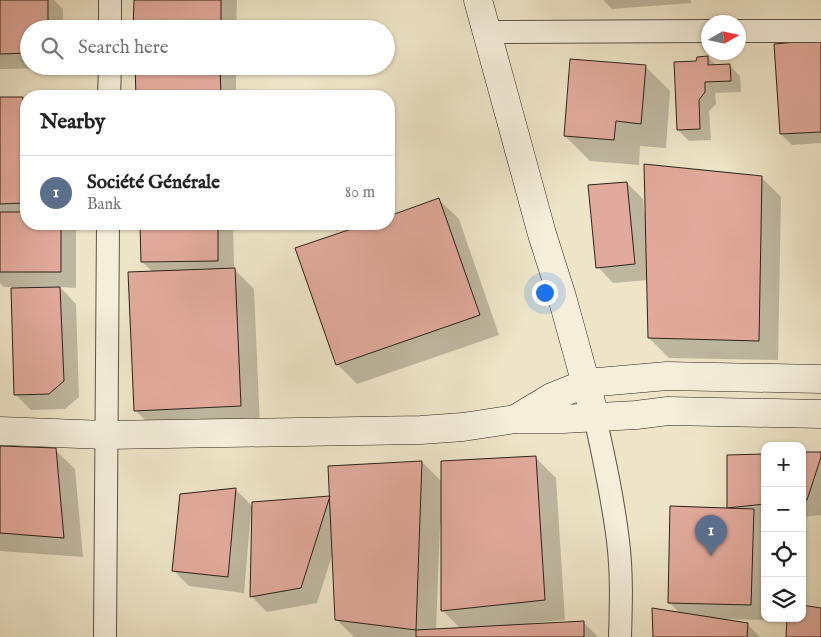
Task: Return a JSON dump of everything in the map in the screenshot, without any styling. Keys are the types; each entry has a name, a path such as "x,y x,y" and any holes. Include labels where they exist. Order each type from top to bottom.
{"street":[{"path":"110,0 110,20"},
{"path":"478,0 542,234 587,383 610,481 621,584 620,637"},
{"path":"486,32 701,31"},
{"path":"746,31 821,31"},
{"path":"109,90 110,75"},
{"path":"105,637 108,230"},
{"path":"516,419 552,397 587,383 667,376 821,379"},
{"path":"0,431 106,435 421,430 463,427 516,419 636,415 668,411 821,414"}],"building":[{"path":"0,0 48,0 48,20 20,20 20,53 0,54"},
{"path":"134,0 221,0 221,20 133,20"},
{"path":"821,40 821,132 780,134 774,44"},
{"path":"697,57 701,57 701,60 708,60 708,65 730,64 731,81 705,82 705,92 699,100 700,129 677,130 674,62 696,61"},
{"path":"570,59 646,65 641,124 616,121 614,140 564,136"},
{"path":"135,75 220,75 221,90 136,90"},
{"path":"0,97 20,97 20,203 0,204"},
{"path":"644,164 762,176 759,341 648,338"},
{"path":"627,182 635,264 596,268 588,185"},
{"path":"439,198 480,315 336,365 295,248 348,230 395,230 395,214"},
{"path":"0,212 20,212 20,230 61,230 61,272 0,272"},
{"path":"140,230 218,230 218,261 141,262"},
{"path":"235,268 241,406 134,411 128,272"},
{"path":"60,287 64,381 49,394 14,395 11,288"},
{"path":"0,446 56,448 64,538 0,533"},
{"path":"806,452 821,452 821,457 807,500"},
{"path":"761,454 761,504 727,508 727,455"},
{"path":"536,456 545,600 441,611 441,461"},
{"path":"422,461 416,630 335,620 328,466"},
{"path":"236,488 228,577 172,571 180,494"},
{"path":"330,496 301,588 250,597 252,502"},
{"path":"670,506 754,509 751,605 668,603"},
{"path":"806,606 821,608 821,637 786,637 787,622 806,622"},
{"path":"652,608 748,623 747,637 653,637"},
{"path":"584,621 584,637 416,637 416,630"}],"place":[{"name":"Société Générale","path":"711,556"}]}
